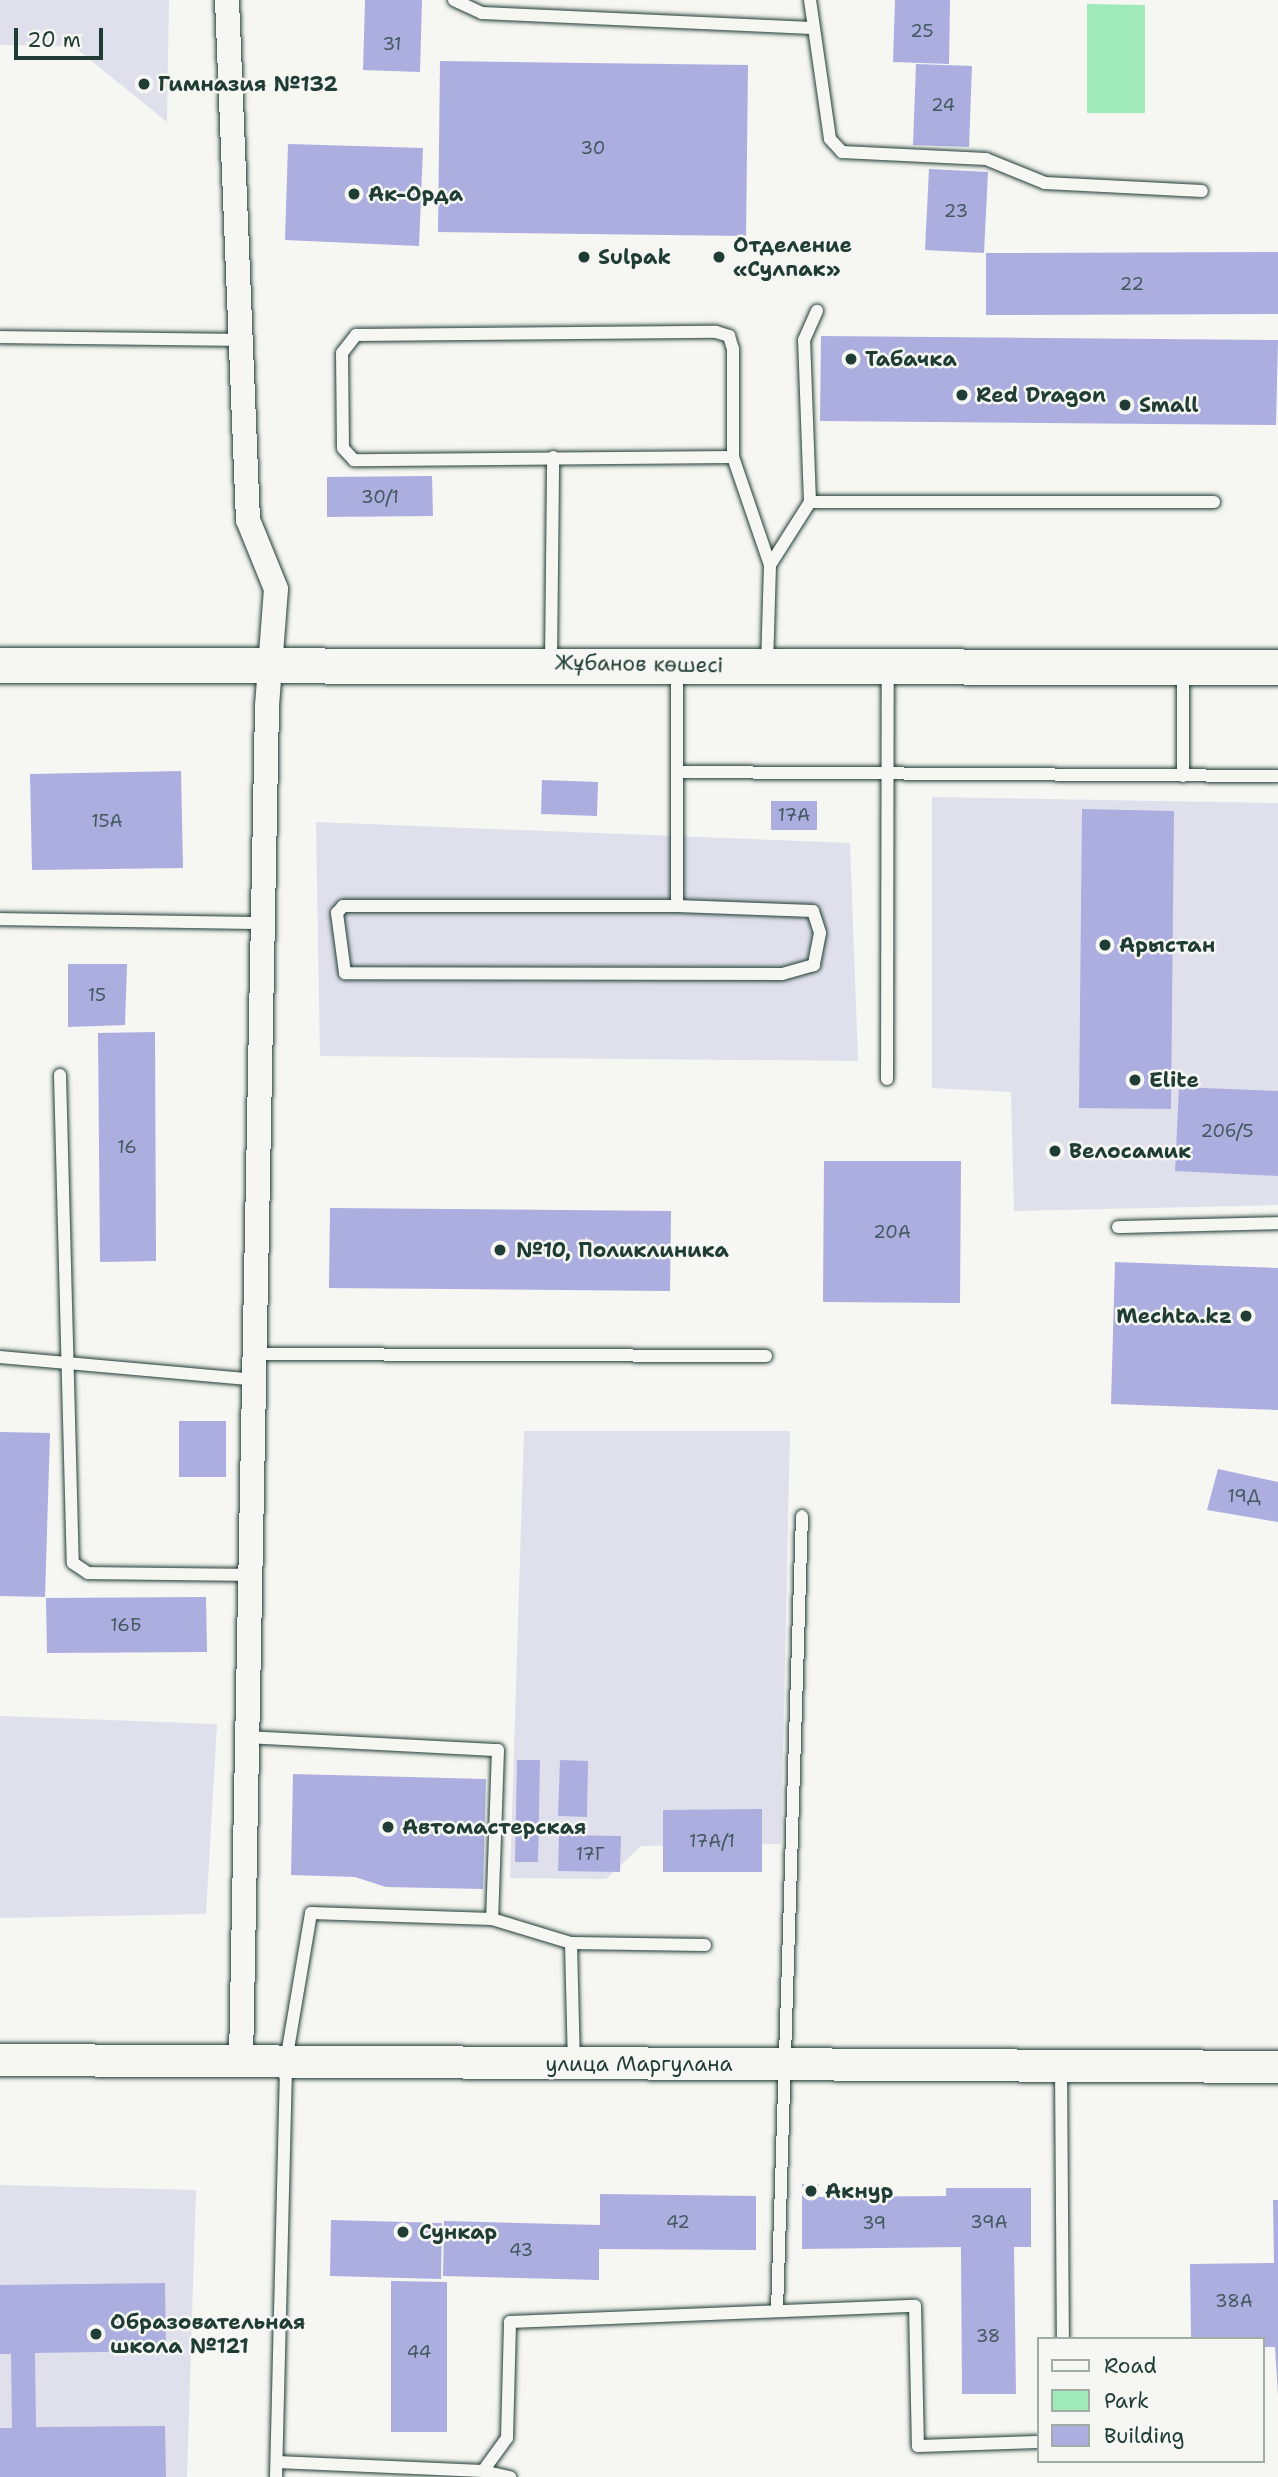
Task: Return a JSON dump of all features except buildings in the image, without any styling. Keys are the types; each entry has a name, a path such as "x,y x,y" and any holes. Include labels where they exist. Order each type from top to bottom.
{"main road":[{"name":"Жұбанов көшесі","path":"0,665 551,663 677,666 1278,667"}],"street":[{"path":"227,0 248,520 275,589 265,923 241,2061"},
{"name":"улица Маргулана","path":"0,2060 1278,2067"}],"lane":[{"path":"454,0 482,13 812,28"},
{"path":"810,0 830,139 842,152 986,159 1045,183 1202,191"},
{"path":"770,565 810,502 804,340 817,311"},
{"path":"733,457 346,456 346,341 356,335 716,332 729,336 733,349 733,457 770,565 767,665"},
{"path":"0,337 240,340"},
{"path":"551,663 554,457"},
{"path":"810,502 1214,502"},
{"path":"677,666 677,906"},
{"path":"887,1079 888,666"},
{"path":"1183,667 1183,776"},
{"path":"677,772 888,771 1278,776"},
{"path":"343,906 677,906 813,911 820,933 814,965 782,974 345,973 337,913 343,906"},
{"path":"0,919 265,923"},
{"path":"60,1074 73,1563 88,1573 251,1575"},
{"path":"1118,1227 1278,1223"},
{"path":"257,1354 766,1356"},
{"path":"0,1357 68,1360 256,1380"},
{"path":"777,2311 781,2065 798,1740 802,1516"},
{"path":"247,1737 498,1750 492,1919"},
{"path":"276,2477 286,2061 311,1913 492,1919 570,1943 705,1945"},
{"path":"570,1943 573,2064"},
{"path":"1061,2066 1063,2337"},
{"path":"483,2471 507,2438 510,2322 915,2306 918,2446 1036,2442"},
{"path":"277,2462 483,2471 510,2477"}],"shaded area":[{"name":"Гимназия №132","path":"0,0 169,0 167,122 73,46 0,45"},
{"name":"Арыстан","path":"932,797 1278,803 1278,1205 1014,1211 1011,1092 932,1088"},
{"path":"316,822 850,843 858,1061 320,1056"},
{"path":"524,1431 790,1431 781,1844 641,1846 606,1879 510,1878"},
{"path":"0,1716 217,1724 206,1914 0,1918"},
{"name":"Образовательная школа №121","path":"0,2185 196,2190 187,2477 0,2477"}],"green space":[{"path":"1087,4 1145,5 1145,113 1087,113"}],"place":[{"name":"Гимназия №132","path":"144,84"},
{"name":"Ак-Орда","path":"354,194"},
{"name":"Sulpak","path":"584,257"},
{"name":"Отделение «Сулпак»","path":"719,257"},
{"name":"Табачка","path":"851,359"},
{"name":"Red Dragon","path":"962,395"},
{"name":"Small","path":"1125,405"},
{"name":"Арыстан","path":"1105,945"},
{"name":"Elite","path":"1135,1080"},
{"name":"Велосамик","path":"1055,1151"},
{"name":"№10, Поликлиника","path":"500,1250"},
{"name":"Mechta.kz","path":"1246,1316"},
{"name":"Автомастерская","path":"388,1827"},
{"name":"Акнур","path":"811,2191"},
{"name":"Сункар","path":"403,2232"},
{"name":"Образовательная школа №121","path":"96,2334"}]}
